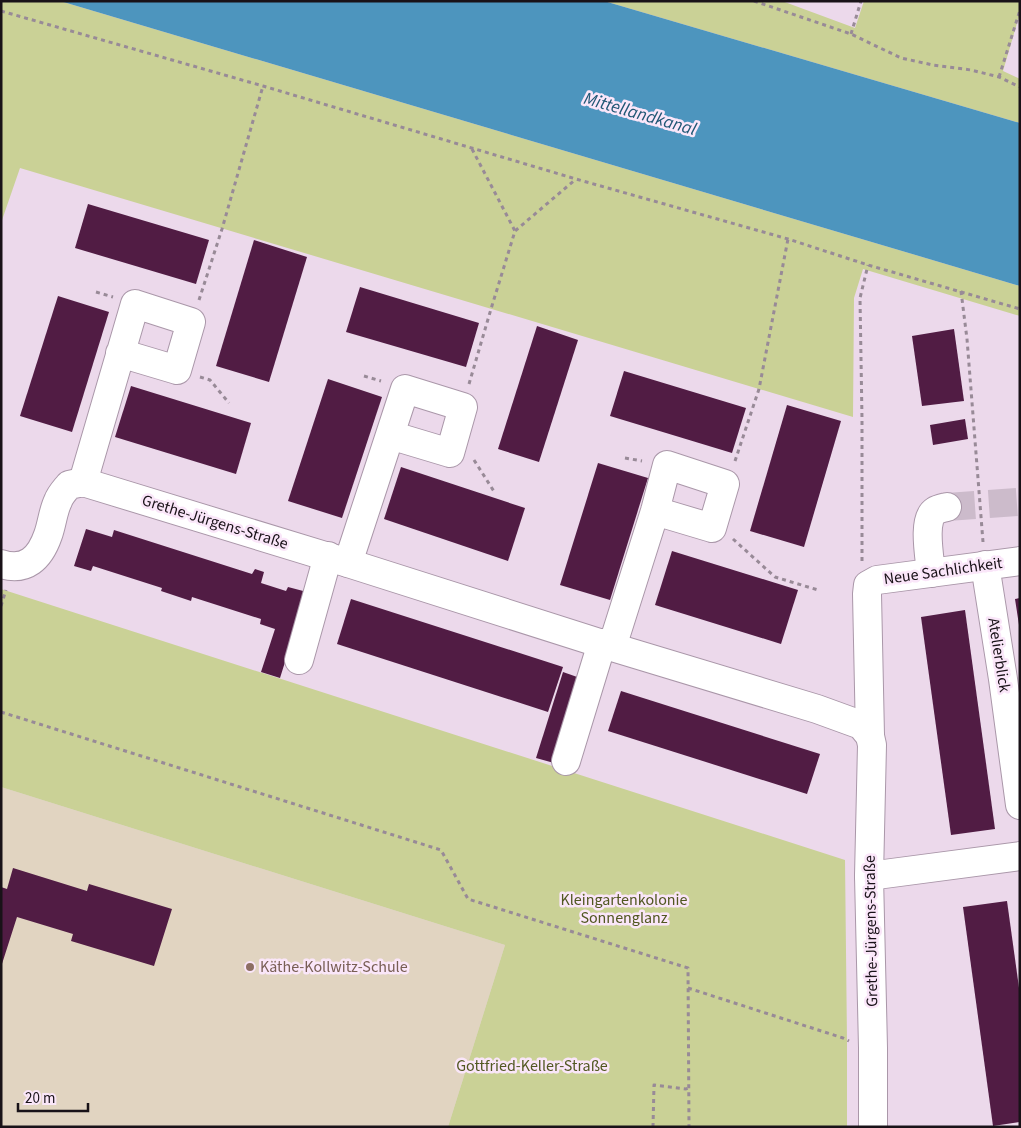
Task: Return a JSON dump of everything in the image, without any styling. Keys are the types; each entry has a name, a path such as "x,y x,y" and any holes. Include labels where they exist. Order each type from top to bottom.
{"street":[{"path":"1,564 9,566 26,565 38,555 47,537 58,500 69,485 82,482 120,353 135,304 191,322 177,370 120,353"},
{"path":"299,660 390,435 405,389 463,407 450,453 390,435"},
{"path":"566,761 655,511 667,465 725,484 712,528 655,511"},
{"name":"Grethe-Jürgens-Straße","path":"82,482 817,709 861,725 870,736"},
{"path":"931,573 927,529 929,517 935,510 947,507"},
{"name":"Neue Sachlichkeit","path":"868,585 877,580 1020,560"},
{"name":"Atelierblick","path":"985,565 1020,805"},
{"name":"Grethe-Jürgens-Straße","path":"868,585 870,736 872,745 869,876 873,1127"},
{"path":"869,876 1020,856"}],"path":[{"path":"754,1 851,34 901,58 971,70 999,77 1020,87"},
{"path":"851,34 861,1"},
{"path":"999,77 1020,10"},
{"path":"1,11 1020,308"},
{"path":"191,322 222,228 263,86"},
{"path":"472,149 515,231"},
{"path":"463,407 515,231 576,179"},
{"path":"725,484 737,456 759,389 788,239"},
{"path":"868,265 860,298 862,571 868,585"},
{"path":"961,291 967,339 985,565"},
{"path":"177,370 210,380 229,403"},
{"path":"450,453 474,460 496,494"},
{"path":"712,528 735,540 775,577 818,590"},
{"path":"1,712 441,850 468,899 688,968 689,1127"},
{"path":"688,988 873,1048"},
{"path":"654,1127 654,1085 688,1088"}],"shaded area":[{"name":"Käthe-Kollwitz-Schule","path":"1,787 505,945 448,1127 1,1127"}],"green space":[{"path":"1,1 60,1 1020,286 1020,316 863,269 854,298 853,417 20,168 1,223"},
{"path":"604,1 782,1 855,28 864,1 1020,1 1020,13 1003,71 1020,79 1020,123"},
{"name":"Kleingartenkolonie Sonnenglanz","path":"1,589 845,860 847,1127 448,1127 505,945 1,787"}],"water":[{"name":"Mittellandkanal","path":"60,1 604,1 1020,123 1020,286"}],"building":[{"path":"88,204 209,240 196,284 75,248"},
{"path":"254,240 307,257 269,382 216,366"},
{"path":"360,287 479,323 466,367 346,332"},
{"path":"58,296 109,312 72,432 20,416"},
{"path":"537,326 578,340 539,462 498,449"},
{"path":"954,329 964,401 922,406 912,336"},
{"path":"624,371 746,408 732,453 610,416"},
{"path":"328,379 382,397 342,518 288,501"},
{"path":"131,386 251,423 236,474 115,437"},
{"path":"787,405 841,421 804,547 750,531"},
{"path":"965,419 968,439 933,445 930,425"},
{"path":"598,463 648,478 610,600 560,585"},
{"path":"401,467 525,508 508,561 384,519"},
{"path":"86,529 112,537 114,530 252,574 255,569 264,572 261,583 286,591 288,587 307,592 280,678 261,672 275,629 260,624 261,619 192,597 191,601 161,591 162,588 93,566 91,571 74,566"},
{"path":"672,551 798,590 781,644 655,605"},
{"path":"1020,598 1020,625 1019,625 1015,599"},
{"path":"351,599 563,667 548,712 337,644"},
{"path":"965,610 995,829 951,835 921,617"},
{"path":"563,672 580,678 554,763 536,758"},
{"path":"621,691 820,754 807,794 608,731"},
{"path":"13,868 87,891 89,884 172,909 154,966 71,941 73,934 17,917 1,967 1,887 7,889"},
{"path":"1007,901 1020,995 1020,1122 993,1126 963,907"}],"tunnel":[{"path":"947,507 1018,502"}],"place":[{"name":"Käthe-Kollwitz-Schule","path":"250,967"}],"park label":[{"name":"Gottfried-Keller-Straße","path":"532,1066"}]}
